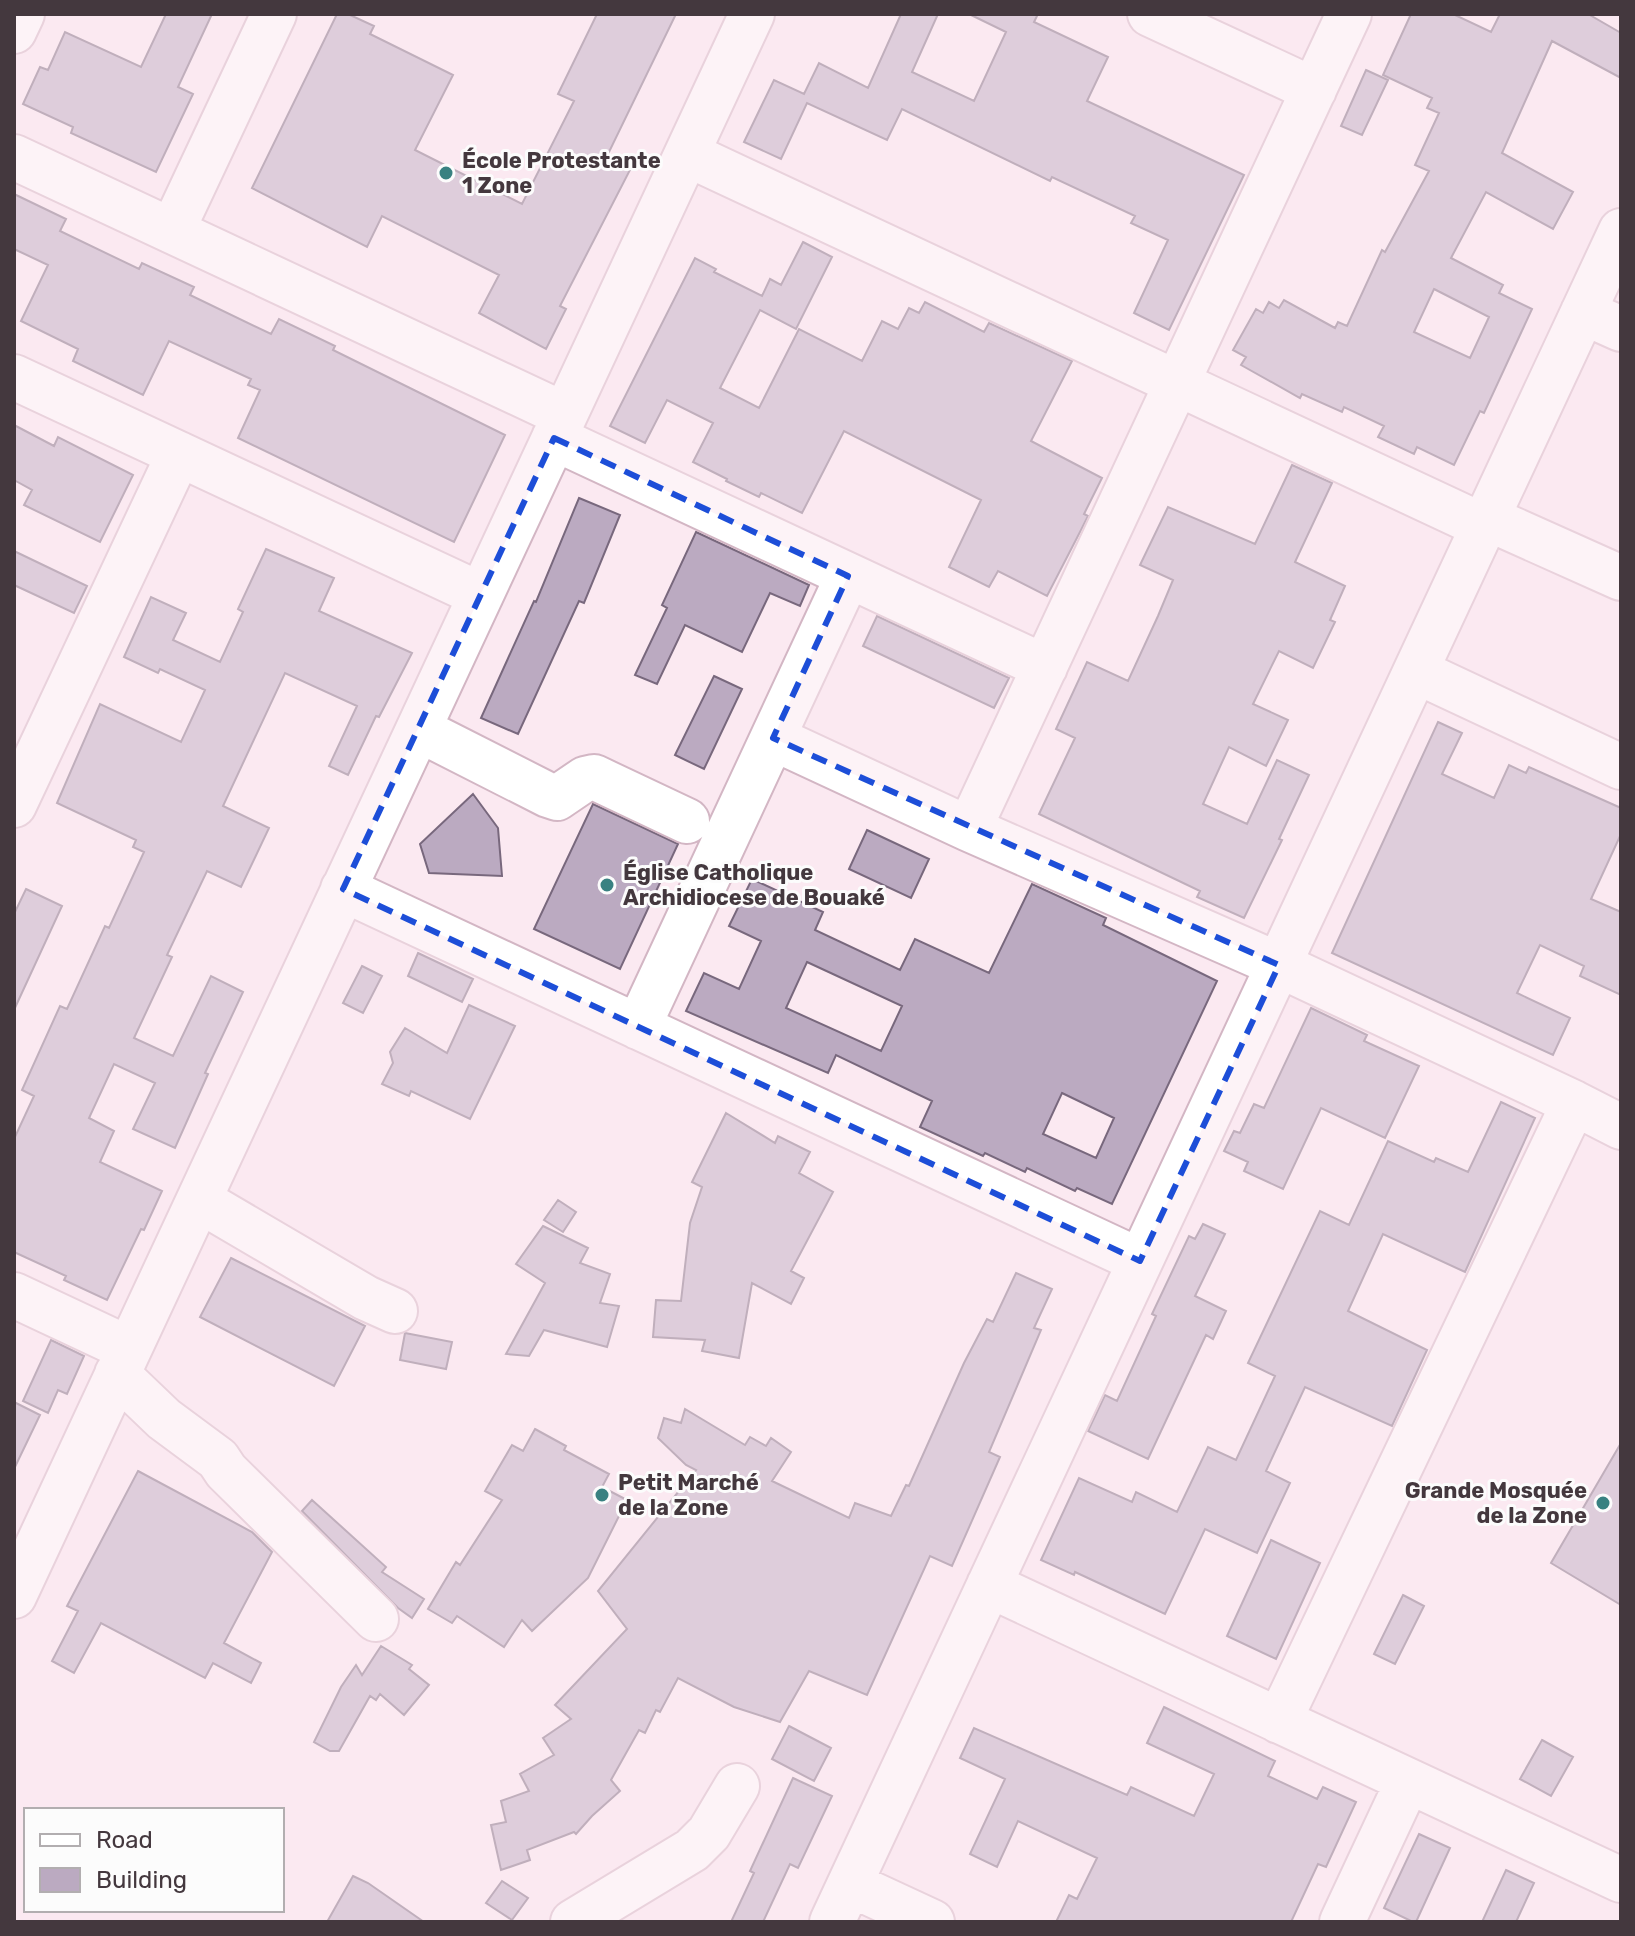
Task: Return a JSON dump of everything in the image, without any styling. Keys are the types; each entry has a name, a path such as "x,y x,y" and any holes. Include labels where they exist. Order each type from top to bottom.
{"street":[{"path":"14,31 22,14"},
{"path":"172,231 274,14"},
{"path":"14,1596 752,14"},
{"path":"1150,14 1314,90"},
{"path":"969,829 1349,14"},
{"path":"687,154 1176,382 1485,522 1621,578"},
{"path":"14,157 172,231 560,426 848,576 1045,667"},
{"path":"932,1922 841,1903 1485,522 1602,321 1621,231"},
{"path":"14,377 481,595"},
{"path":"14,805 25,752 179,454"},
{"path":"638,1027 848,576"},
{"path":"1416,671 1621,767"},
{"path":"420,730 548,795 557,798 585,779 594,777 687,821"},
{"path":"773,738 969,829 1279,965 1621,1127"},
{"path":"343,889 1140,1261"},
{"path":"1279,1721 1574,1103"},
{"path":"199,1200 366,1298 395,1311"},
{"path":"14,1295 123,1361 172,1426 218,1459 226,1471 376,1619"},
{"path":"989,1585 1621,1880"},
{"path":"1342,1922 1408,1781"},
{"path":"573,1922 692,1850 709,1833 737,1786"}],"highlighted area":[{"path":"554,438 848,576 773,738 1279,965 1140,1261 343,889"}],"building":[{"path":"166,14 212,14 178,87 193,94 156,172 71,133 73,127 23,104 40,67 48,70 65,32 141,67"},
{"name":"École Protestante 1 Zone","path":"337,14 348,14 374,26 370,34 453,75 415,150 522,204 574,101 558,94 597,14 676,14 608,154 632,166 560,306 566,309 546,349 479,313 499,275 382,216 367,247 252,188"},
{"path":"901,14 938,14 912,72 974,101 1006,32 969,14 1038,14 1034,22 1108,57 1087,101 1244,175 1169,330 1134,313 1168,240 1131,223 1135,216 1052,177 1050,181 902,109 887,140 807,103 781,159 744,142 774,80 804,94 819,63 868,88"},
{"path":"1411,14 1453,14 1491,32 1500,14 1588,14 1621,33 1621,78 1552,41 1502,153 1573,192 1553,229 1486,192 1451,258 1503,285 1499,293 1532,309 1484,413 1480,411 1454,465 1417,447 1414,454 1378,437 1384,426 1344,407 1342,412 1302,394 1300,398 1241,365 1246,357 1233,350 1256,309 1263,313 1269,302 1279,308 1284,300 1335,328 1338,322 1347,326 1382,250 1385,252 1429,171 1415,165 1439,113 1427,108 1432,98 1383,75","holes":["1434,289 1489,317 1470,358 1414,332"]},
{"path":"1366,70 1388,80 1362,135 1341,126"},
{"path":"14,194 66,219 60,231 139,269 142,263 194,287 190,295 271,334 279,319 335,346 333,350 505,435 454,542 238,438 260,390 248,385 251,379 169,341 143,395 73,361 78,349 21,321 48,265 14,249"},
{"path":"803,242 832,257 796,329 760,310 720,388 759,408 799,329 862,361 882,321 898,329 909,308 919,313 925,302 984,332 989,323 1072,361 1031,441 1102,478 1084,514 1088,516 1047,596 998,571 989,587 949,567 981,500 844,431 802,513 761,493 759,497 693,462 713,423 667,400 645,443 610,426 695,258 716,269 714,272 762,296 770,279 781,285"},
{"path":"14,425 54,446 58,437 133,475 100,542 24,505 32,490 14,480"},
{"path":"1292,465 1332,483 1295,562 1345,586 1330,620 1335,622 1313,668 1279,651 1253,704 1288,720 1266,766 1229,747 1203,804 1247,824 1277,760 1309,775 1244,918 1197,897 1200,891 1039,814 1075,738 1056,729 1087,662 1128,681 1158,616 1173,580 1140,565 1168,507 1255,544"},
{"path":"579,498 620,515 584,603 579,601 518,734 481,718 536,602"},
{"path":"696,532 809,585 800,606 770,593 742,652 685,625 657,684 635,675 667,608 662,605"},
{"path":"266,549 334,578 319,611 412,653 379,717 376,716 348,775 329,766 357,706 285,673 223,806 269,828 241,887 207,871 167,955 172,957 134,1038 173,1056 211,976 243,992 205,1073 208,1074 175,1148 133,1129 155,1083 114,1064 89,1118 114,1131 100,1162 162,1191 107,1300 64,1280 66,1276 14,1252 14,1139 34,1096 22,1090 60,1006 67,1009 105,926 109,928 144,852 133,847 136,840 57,803 100,704 181,742 205,690 160,669 158,673 124,657 151,597 186,613 173,640 220,662 243,612 238,609"},
{"path":"14,551 87,586 74,613 14,585"},
{"path":"877,616 1009,678 994,708 863,646"},
{"path":"714,676 742,689 704,769 675,755"},
{"path":"1438,722 1462,733 1442,774 1494,798 1509,765 1526,773 1529,767 1621,808 1621,834 1591,899 1621,912 1621,995 1580,976 1584,966 1540,945 1517,993 1570,1018 1553,1055 1332,953"},
{"path":"473,794 498,828 502,876 429,873 420,844"},
{"name":"Église Catholique Archidiocese de Bouaké","path":"593,804 678,844 620,969 534,929"},
{"path":"867,830 929,859 911,898 849,869"},
{"path":"752,879 823,912 815,930 900,970 915,939 989,973 1032,884 1106,918 1103,925 1217,981 1112,1204 1077,1188 1075,1191 1027,1168 1025,1172 985,1153 983,1156 920,1127 932,1101 836,1055 828,1073 686,1011 704,973 739,989 761,941 729,926","holes":["807,962 902,1006 881,1051 786,1008","1062,1093 1114,1118 1096,1158 1043,1134"]},
{"path":"26,889 62,906 14,1010 14,914"},
{"path":"418,953 473,979 462,1002 408,976"},
{"path":"362,966 382,976 363,1013 343,1003"},
{"path":"469,1005 515,1026 470,1119 411,1091 409,1096 382,1084 393,1063 390,1052 405,1028 447,1053"},
{"path":"1311,1008 1367,1035 1364,1041 1419,1066 1385,1138 1321,1108 1283,1189 1244,1171 1248,1162 1224,1151 1234,1131 1240,1133 1254,1104 1264,1108"},
{"path":"1501,1102 1535,1118 1465,1272 1383,1234 1348,1311 1427,1350 1392,1426 1305,1387 1266,1471 1290,1483 1257,1553 1205,1529 1165,1614 1075,1572 1074,1575 1041,1560 1079,1478 1132,1502 1136,1492 1177,1512 1208,1447 1236,1460 1275,1376 1248,1363 1320,1211 1349,1225 1388,1141 1434,1162 1436,1158 1468,1172"},
{"path":"726,1113 775,1143 778,1136 810,1152 799,1173 833,1192 791,1271 804,1278 791,1304 752,1283 739,1358 702,1351 705,1340 653,1337 656,1300 681,1301 690,1223 702,1187 692,1182"},
{"path":"558,1200 576,1212 563,1232 544,1220"},
{"path":"1203,1224 1225,1234 1195,1296 1226,1311 1213,1339 1206,1335 1148,1459 1088,1431 1105,1395 1117,1401 1156,1316 1152,1314 1189,1236 1195,1239"},
{"path":"543,1226 588,1248 580,1263 610,1274 600,1303 619,1306 607,1347 544,1330 529,1356 506,1354 545,1283 516,1264"},
{"path":"231,1258 365,1326 334,1386 200,1317"},
{"path":"1016,1273 1052,1289 1034,1328 1041,1330 989,1452 1000,1457 952,1566 930,1556 867,1695 809,1671 780,1722 734,1707 678,1678 660,1712 656,1710 645,1733 639,1730 611,1780 620,1791 576,1834 574,1832 527,1850 530,1860 501,1870 491,1825 506,1822 501,1801 529,1791 520,1774 554,1755 543,1738 571,1719 555,1705 627,1629 598,1591 696,1470 686,1465 658,1438 664,1418 681,1423 685,1409 745,1445 750,1437 766,1446 771,1438 791,1452 772,1481 849,1518 855,1503 891,1516 906,1485 909,1486 964,1363 987,1319 993,1322"},
{"path":"405,1333 452,1342 446,1369 400,1360"},
{"path":"51,1340 84,1356 67,1394 58,1390 48,1413 23,1401"},
{"path":"14,1402 40,1415 14,1469"},
{"path":"535,1429 566,1446 564,1450 609,1474 602,1487 627,1500 588,1578 532,1631 522,1620 504,1647 457,1616 452,1623 428,1609 456,1562 460,1565 502,1500 485,1491 512,1445 523,1451"},
{"name":"Grande Mosquée de la Zone","path":"1621,1443 1621,1605 1551,1563"},
{"path":"138,1471 252,1532 272,1552 224,1643 261,1663 251,1683 213,1663 205,1678 101,1623 74,1673 52,1661 78,1611 67,1606"},
{"path":"312,1500 386,1567 382,1572 424,1599 412,1618 398,1608 302,1511"},
{"path":"1271,1540 1320,1563 1276,1659 1227,1636"},
{"path":"1403,1595 1424,1606 1395,1664 1374,1654"},
{"path":"381,1646 412,1665 409,1669 429,1685 404,1715 380,1694 376,1700 370,1696 339,1751 330,1751 314,1742 341,1687 356,1665 362,1675"},
{"path":"1164,1707 1275,1761 1268,1776 1317,1799 1323,1787 1356,1802 1326,1867 1318,1864 1291,1922 1056,1922 1069,1895 1077,1899 1097,1858 1018,1821 997,1867 970,1854 1005,1779 960,1758 974,1728 1127,1795 1131,1787 1194,1816 1214,1774 1147,1743"},
{"path":"789,1726 831,1748 814,1781 772,1759"},
{"path":"1542,1740 1573,1757 1551,1796 1520,1779"},
{"path":"793,1778 832,1796 798,1868 790,1864 763,1922 731,1922 754,1873 750,1871"},
{"path":"1419,1834 1450,1848 1416,1922 1413,1922 1384,1908"},
{"path":"1506,1870 1534,1883 1516,1922 1482,1922"},
{"path":"353,1876 368,1883 424,1922 327,1922"},
{"path":"502,1881 528,1898 512,1920 486,1903"}],"place":[{"name":"École Protestante 1 Zone","path":"446,173"},
{"name":"Église Catholique Archidiocese de Bouaké","path":"607,885"},
{"name":"Petit Marché de la Zone","path":"602,1495"},
{"name":"Grande Mosquée de la Zone","path":"1603,1503"}]}
